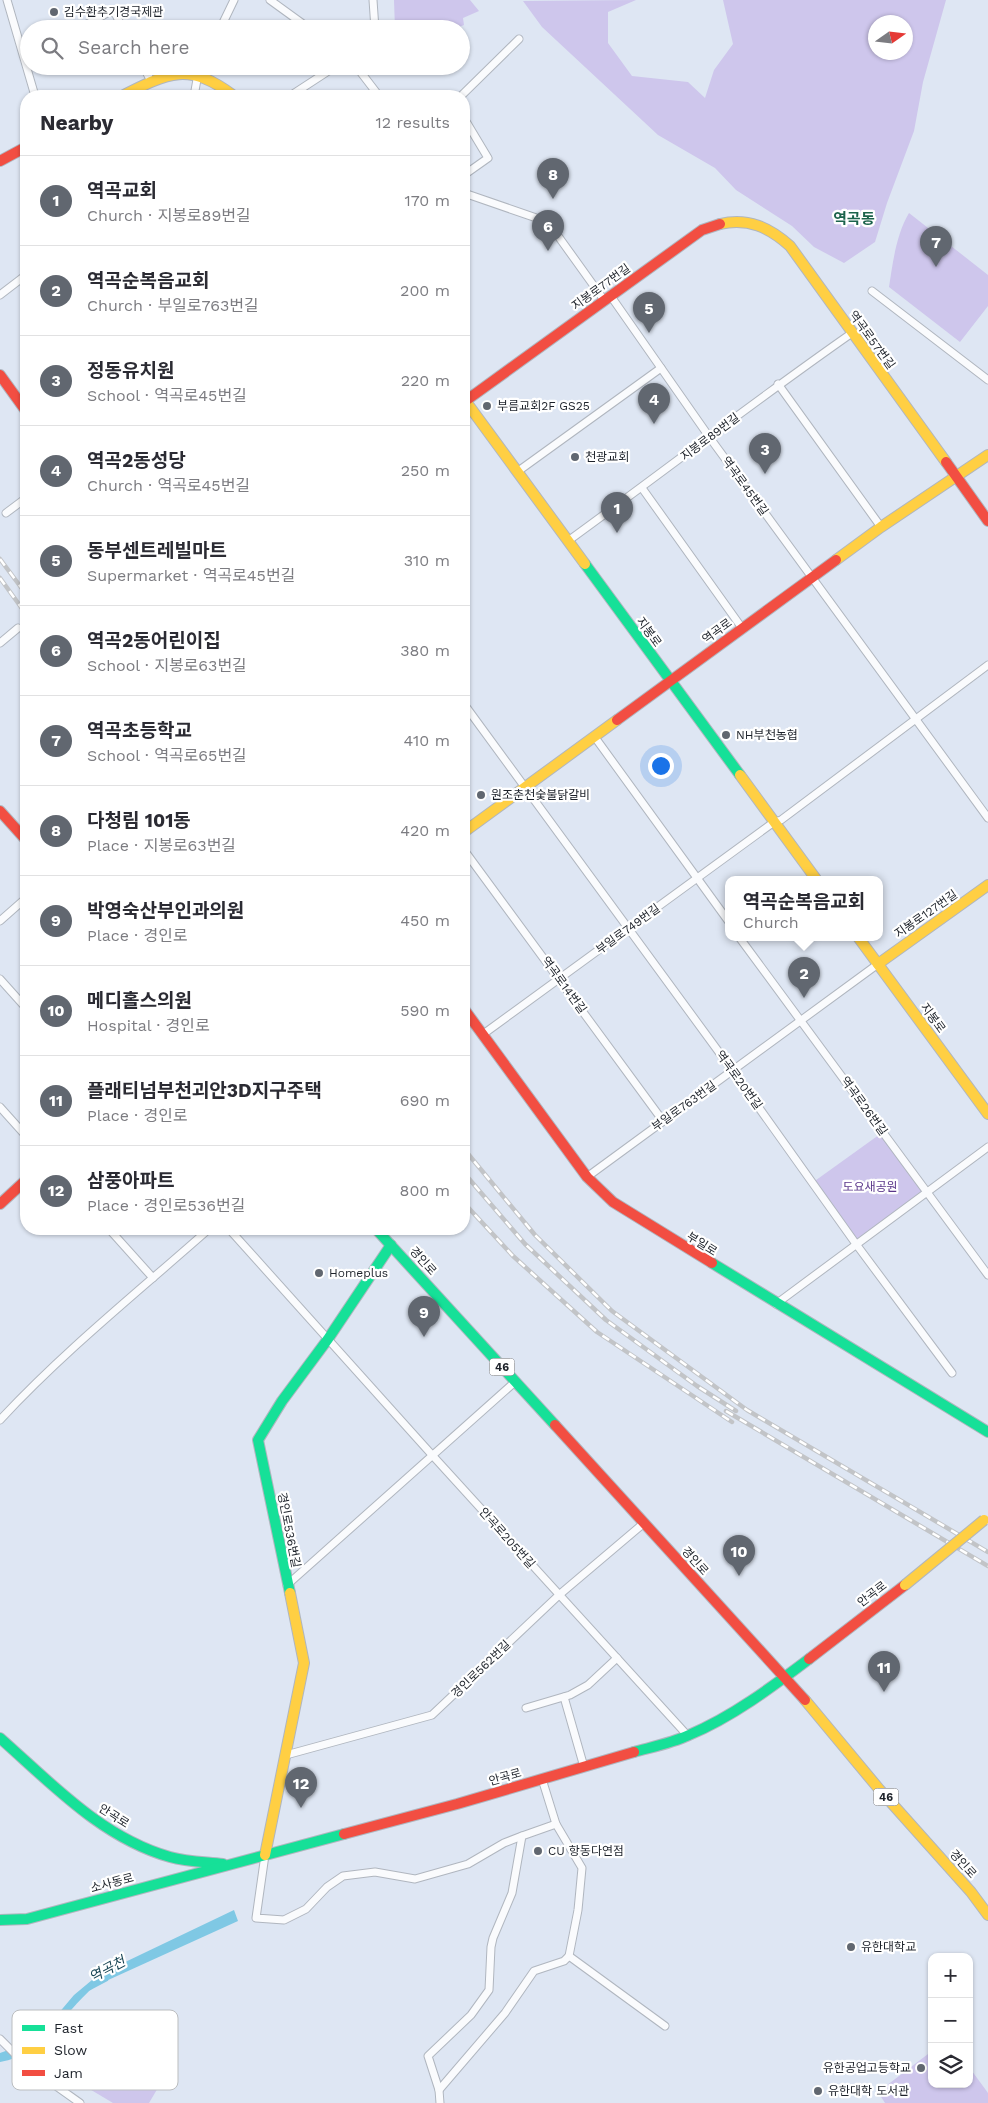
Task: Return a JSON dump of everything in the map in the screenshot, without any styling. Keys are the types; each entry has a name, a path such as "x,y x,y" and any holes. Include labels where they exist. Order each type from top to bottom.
{"street":[{"path":"8,0 20,37"},
{"path":"224,20 234,0"},
{"path":"270,0 298,20"},
{"path":"373,0 374,20"},
{"path":"94,20 109,12 115,13 118,20"},
{"path":"467,90 519,39"},
{"path":"30,75 34,90"},
{"path":"148,75 151,81"},
{"path":"134,90 151,81 172,75"},
{"path":"195,90 199,75"},
{"path":"206,75 226,90"},
{"path":"299,90 322,75"},
{"path":"363,75 374,90"},
{"path":"470,128 488,158 470,171"},
{"path":"3,158 20,148"},
{"name":"역곡로45번길","path":"470,195 548,222 661,368 710,438 988,818"},
{"name":"지봉로77번길","path":"470,396 692,237 714,225 727,221 741,221 761,226"},
{"name":"역곡로57번길","path":"761,226 783,239 790,246 988,520"},
{"path":"0,295 20,280"},
{"path":"872,290 988,380"},
{"name":"지봉로89번길","path":"568,541 710,438 778,384 852,333"},
{"path":"517,472 661,368"},
{"path":"0,375 20,403"},
{"path":"778,384 881,527"},
{"name":"지봉로","path":"470,408 814,876"},
{"name":"역곡로","path":"470,828 881,527 988,455"},
{"path":"642,488 742,628"},
{"path":"6,513 20,502"},
{"path":"0,643 18,628"},
{"name":"부일로749번길","path":"482,1035 774,822 781,820 988,664"},
{"name":"역곡로20번길","path":"470,712 732,1070 856,1244 952,1372"},
{"path":"594,736 725,917"},
{"path":"0,811 20,833"},
{"name":"역곡로14번길","path":"470,858 663,1121"},
{"name":"지봉로127번길","path":"878,964 988,885"},
{"path":"0,921 20,903"},
{"name":"역곡로26번길","path":"743,941 988,1275"},
{"name":"지봉로","path":"861,941 988,1114"},
{"name":"부일로763번길","path":"587,1178 878,964"},
{"path":"0,979 20,1001"},
{"name":"부일로","path":"470,1018 587,1178 613,1202 776,1304 988,1432"},
{"path":"0,1107 20,1129"},
{"path":"776,1304 988,1148"},
{"path":"0,1204 20,1186"},
{"path":"114,1235 153,1278"},
{"path":"0,1420 16,1403 202,1235"},
{"name":"안곡로205번길","path":"234,1235 688,1736"},
{"name":"경인로","path":"382,1235 784,1677 879,1789 971,1892 988,1915"},
{"name":"경인로536번길","path":"265,1856 304,1663 258,1440 282,1402 328,1339 391,1245"},
{"path":"287,1584 516,1382"},
{"name":"안곡로","path":"0,1738 97,1822 132,1842 170,1857 229,1865 542,1780 688,1736 711,1725 784,1677 905,1585 986,1518"},
{"name":"경인로562번길","path":"286,1755 432,1715 559,1595 644,1524"},
{"path":"526,1708 564,1697 588,1685 617,1658"},
{"path":"564,1697 584,1767"},
{"path":"440,2090 505,2013 534,1971 564,1961 569,1956 578,1910 582,1868 556,1824 542,1780"},
{"path":"265,1856 256,1918 284,1920 306,1908 327,1887 343,1876 375,1872 415,1879 468,1864 504,1842 556,1824"},
{"path":"440,2103 440,2090 428,2056 471,2015 489,1990 491,1947 512,1893 522,1836"},
{"name":"소사동로","path":"0,1920 27,1919 229,1865"},
{"path":"569,1956 665,2026"},
{"path":"0,2040 12,2051"},
{"path":"61,2090 80,2103"}],"green space":[{"path":"394,0 470,0 479,11 463,18 463,20 395,20"},
{"path":"636,0 608,12 608,43 632,76 688,82 705,98 714,70 733,44 723,0 946,0 923,82 914,131 887,203 875,242 844,263 814,247 792,226 736,190 715,168 658,135 542,27 523,1"},
{"path":"909,213 988,275 988,306 960,342 889,287 898,239"},
{"name":"도요새공원","path":"883,1132 927,1193 856,1244 812,1183"},
{"name":"유한공업고등학교","path":"928,2054 928,2088 973,2088 973,2072 988,2093 988,2103 885,2103 878,2092"},
{"path":"91,2090 157,2090 149,2103 113,2103"}],"water":[{"path":"234,1910 238,1921 95,1986 71,2010 61,2010 74,1995 98,1975"},
{"path":"12,2049 12,2059 0,2062 0,2053"}],"waterway":[{"name":"역곡천","path":"90,1989 107,1980"}],"railway":[{"path":"0,559 20,586"},
{"path":"0,578 20,606"},
{"path":"470,1156 535,1235 612,1311 747,1410 988,1552"},
{"path":"470,1180 525,1244 606,1320 697,1386 736,1411"},
{"path":"470,1209 513,1256 597,1332 732,1422"},
{"path":"726,1411 988,1566"}],"traffic: fast":[{"path":"585,564 740,775"},
{"path":"381,1235 555,1425"},
{"path":"290,1593 258,1440 282,1401 328,1339 391,1245"},
{"path":"712,1263 988,1432"},
{"path":"634,1752 662,1745 705,1728 766,1691 809,1659"},
{"path":"0,1738 58,1790 100,1823 122,1837 145,1848 176,1859 223,1864"},
{"path":"0,1920 27,1919 344,1834"}],"traffic: slow":[{"path":"134,90 153,81 172,75"},
{"path":"191,75 204,78 225,90"},
{"path":"720,224 730,222 749,223 775,234 790,246 946,462"},
{"path":"470,407 585,564"},
{"path":"836,560 881,527 988,455"},
{"path":"470,828 617,720"},
{"path":"740,775 814,876"},
{"path":"878,964 988,885"},
{"path":"861,941 988,1114"},
{"path":"905,1585 984,1520"},
{"path":"265,1855 304,1663 290,1593"},
{"path":"805,1700 879,1789 971,1892 988,1915"}],"traffic: jam":[{"path":"0,161 20,150"},
{"path":"470,398 702,230 720,224"},
{"path":"0,375 20,403"},
{"path":"946,462 988,521"},
{"path":"617,720 836,560"},
{"path":"0,811 20,833"},
{"path":"470,1017 587,1177 613,1202 712,1263"},
{"path":"0,1204 20,1186"},
{"path":"555,1425 805,1700"},
{"path":"809,1659 905,1585"},
{"path":"344,1834 457,1804 634,1752"}],"place":[{"name":"김수환추기경국제관","path":"54,12"},
{"name":"다청림 101동","path":"553,199"},
{"name":"역곡2동어린이집","path":"548,251"},
{"name":"역곡초등학교","path":"936,267"},
{"name":"동부센트레빌마트","path":"649,333"},
{"name":"부름교회2F GS25","path":"487,406"},
{"name":"역곡2동성당","path":"654,424"},
{"name":"천광교회","path":"575,457"},
{"name":"정동유치원","path":"765,474"},
{"name":"역곡교회","path":"617,533"},
{"name":"NH부천농협","path":"726,735"},
{"name":"원조춘천숯불닭갈비","path":"481,795"},
{"name":"역곡순복음교회","path":"804,998"},
{"name":"Homeplus","path":"319,1273"},
{"name":"박영숙산부인과의원","path":"424,1337"},
{"name":"메디홀스의원","path":"739,1576"},
{"name":"플래티넘부천괴안3D지구주택","path":"884,1692"},
{"name":"삼풍아파트","path":"301,1808"},
{"name":"CU 항동다연점","path":"538,1851"},
{"name":"유한대학교","path":"851,1947"},
{"name":"유한공업고등학교","path":"921,2068"},
{"name":"유한대학 도서관","path":"818,2091"}],"district":[{"name":"역곡동","path":"854,219"}]}
